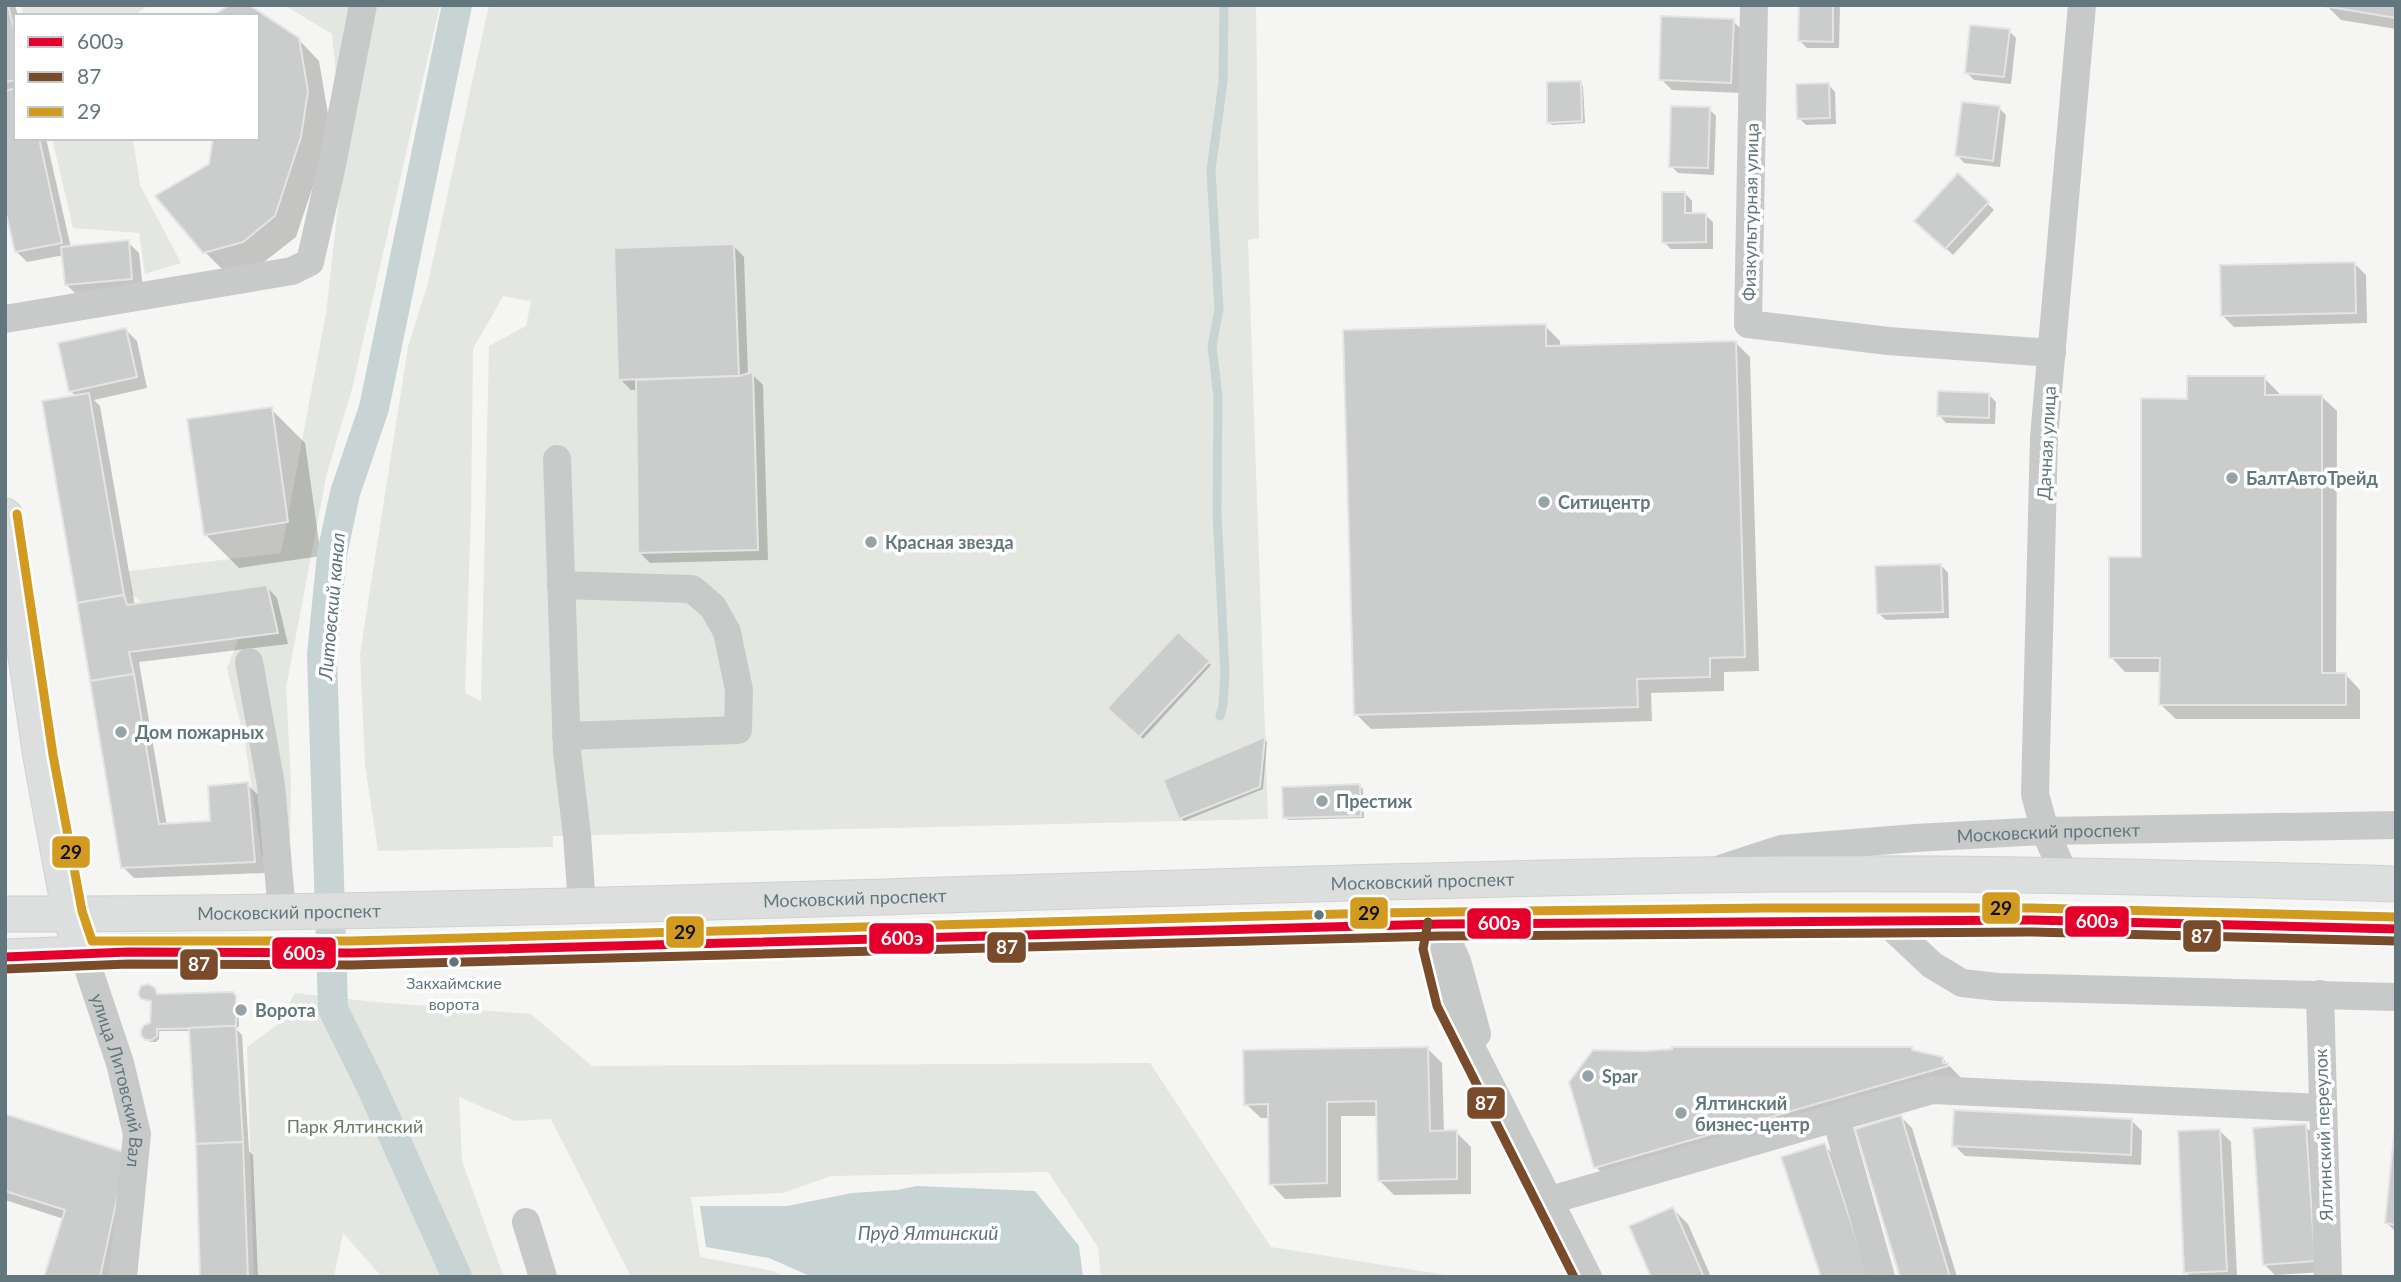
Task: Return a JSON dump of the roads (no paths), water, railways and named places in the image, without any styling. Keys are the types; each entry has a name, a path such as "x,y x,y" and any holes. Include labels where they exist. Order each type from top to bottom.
{"main road":[{"name":"улица Литовский Вал","path":"5,518 41,757 70,914 83,953"},
{"name":"Московский проспект","path":"5,914 297,913 1705,874 2065,876 2396,884"},
{"path":"5,957 83,953 352,953 1440,924 1884,919 2396,929"}],"street":[{"path":"5,319 292,271 310,262 363,5"},
{"name":"Физкультурная улица","path":"1754,5 1748,324 1888,341 2052,353"},
{"name":"Дачная улица","path":"2065,876 2045,831 2035,794 2044,437 2082,5"},
{"path":"557,459 566,736 578,835 582,905"},
{"path":"561,585 692,589 713,607 727,632 739,691 738,730 566,736"},
{"path":"249,662 297,913"},
{"name":"Московский проспект","path":"1705,874 1781,849 1915,838 2045,831 2396,825"},
{"path":"1884,919 1932,965 1962,983 1998,987 2396,997"},
{"path":"1440,924 1457,961 1490,1087 1588,1277"},
{"name":"улица Литовский Вал","path":"83,953 120,1063 137,1135 123,1277"},
{"name":"Ялтинский переулок","path":"2320,994 2328,1277"},
{"path":"1548,1200 1932,1090 2322,1108"},
{"path":"1836,1118 1881,1277"},
{"path":"526,1222 543,1277"}],"water":[{"name":"Пруд Ялтинский","path":"917,1186 1035,1191 1079,1246 1083,1277 812,1277 769,1258 706,1247 700,1206 787,1206 852,1193"}],"waterway":[{"name":"Литовский канал","path":"457,5 374,408 345,493 332,554 322,655 333,1009 371,1086 457,1277"},
{"path":"1220,716 1225,674 1217,512 1218,397 1212,346 1219,309 1211,170 1223,82 1224,5"}],"place":[{"name":"БалтАвтоТрейд","path":"2232,478"},
{"name":"Ситицентр","path":"1544,502"},
{"name":"Красная звезда","path":"871,542"},
{"name":"Дом пожарных","path":"121,732"},
{"name":"Престиж","path":"1322,801"},
{"name":"Закхаймские ворота","path":"454,962"},
{"name":"Ворота","path":"241,1010"},
{"name":"Spar","path":"1588,1076"},
{"name":"Ялтинский бизнес-центр","path":"1681,1113"}],"park label":[{"name":"Парк Ялтинский","path":"355,1126"}]}
